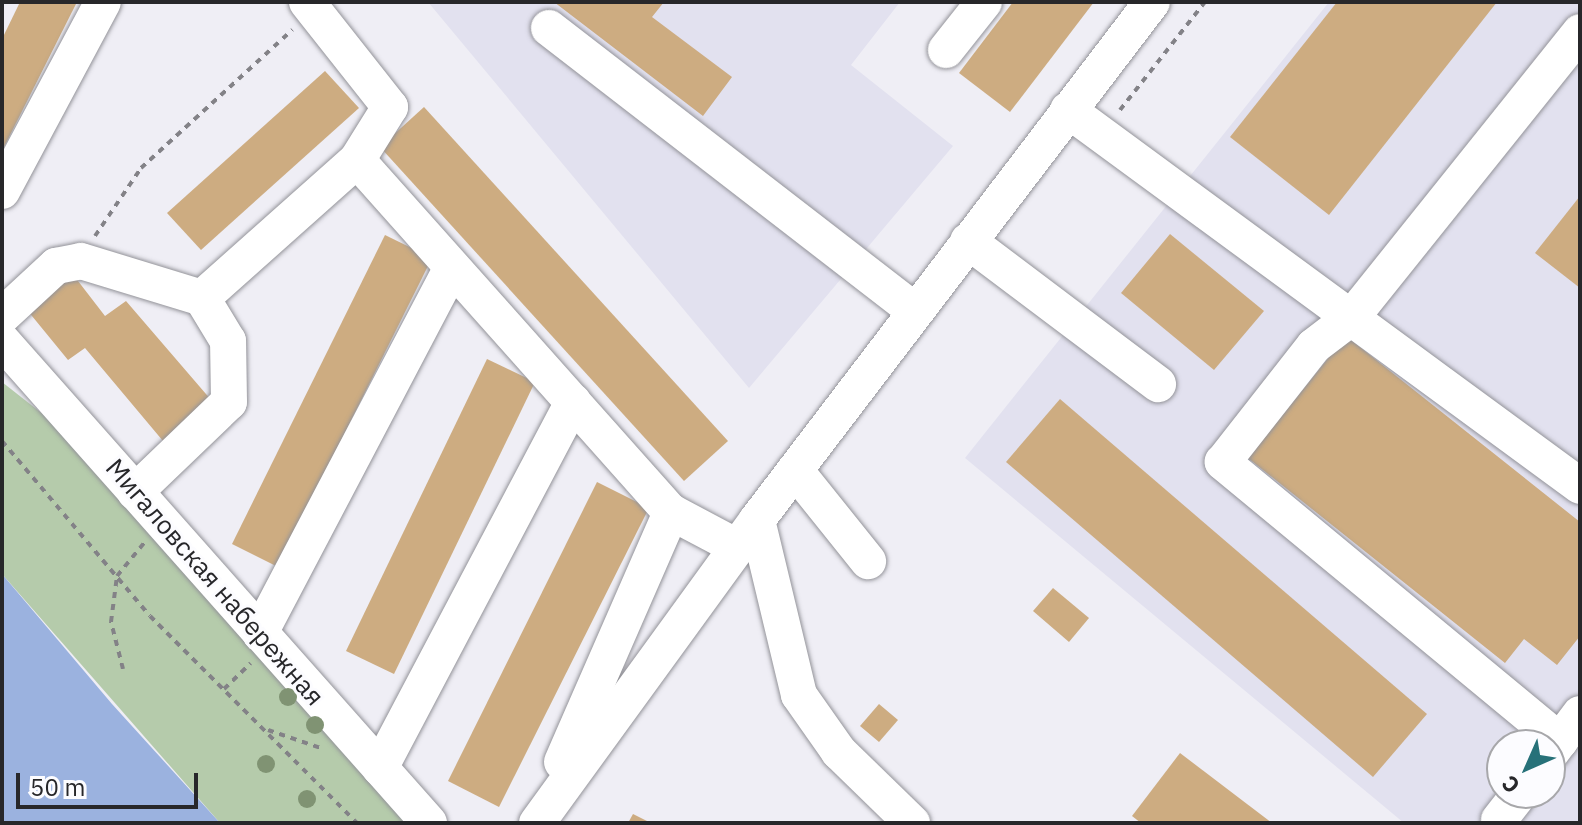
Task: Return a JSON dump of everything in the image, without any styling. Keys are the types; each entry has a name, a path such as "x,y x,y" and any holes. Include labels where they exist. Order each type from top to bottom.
{"street":[{"path":"2,191 103,2"},
{"path":"946,50 984,2"},
{"path":"536,823 795,470 1152,2"},
{"path":"202,298 357,160 390,107 312,4"},
{"path":"549,28 915,311"},
{"path":"1554,729 1223,462 1314,346 1352,317 1580,32"},
{"path":"1068,110 1580,486"},
{"path":"357,160 671,512 747,534"},
{"path":"968,241 1158,384"},
{"path":"2,316 56,266 81,261 202,298 228,341 229,402 135,492"},
{"path":"265,639 452,267"},
{"name":"Мигаловская набережная","path":"2,341 429,823"},
{"path":"380,768 573,402"},
{"path":"795,470 868,561"},
{"path":"536,823 671,512"},
{"path":"747,534 799,695 839,752 912,823"}],"path":[{"path":"1100,136 1205,2"},
{"path":"81,261 141,168 312,4"},
{"path":"2,441 117,576 357,823"},
{"path":"123,669 111,622 117,576 132,557"},
{"path":"224,689 265,639"}],"shaded area":[{"path":"428,2 900,2 851,65 953,146 749,388"},
{"path":"1329,2 1580,2 1580,823 1404,823 965,458"}],"green space":[{"path":"2,382 44,415 411,823 220,823 2,574"}],"water":[{"path":"2,574 112,704 220,823 2,823"}],"building":[{"path":"20,2 77,2 2,151 2,39"},
{"path":"554,2 664,2 652,17 732,77 703,116"},
{"path":"1013,2 1094,2 1010,112 959,73"},
{"path":"1337,2 1497,2 1329,215 1230,137"},
{"path":"325,71 359,108 201,250 167,213"},
{"path":"424,107 728,441 684,481 380,147"},
{"path":"1580,196 1580,288 1535,253"},
{"path":"1170,234 1264,311 1214,370 1121,293"},
{"path":"385,235 432,258 278,567 232,544"},
{"path":"68,268 105,316 126,301 212,401 163,441 85,348 68,360 23,305"},
{"path":"1346,336 1580,522 1580,636 1557,665 1524,639 1505,663 1248,458"},
{"path":"487,359 535,382 394,674 346,651"},
{"path":"1060,399 1427,714 1373,777 1006,462"},
{"path":"597,482 649,508 499,807 448,781"},
{"path":"1053,588 1089,618 1069,642 1033,611"},
{"path":"879,704 898,720 879,742 860,726"},
{"path":"1180,753 1272,823 1141,823 1132,816"},
{"path":"633,814 651,823 628,823"}]}
